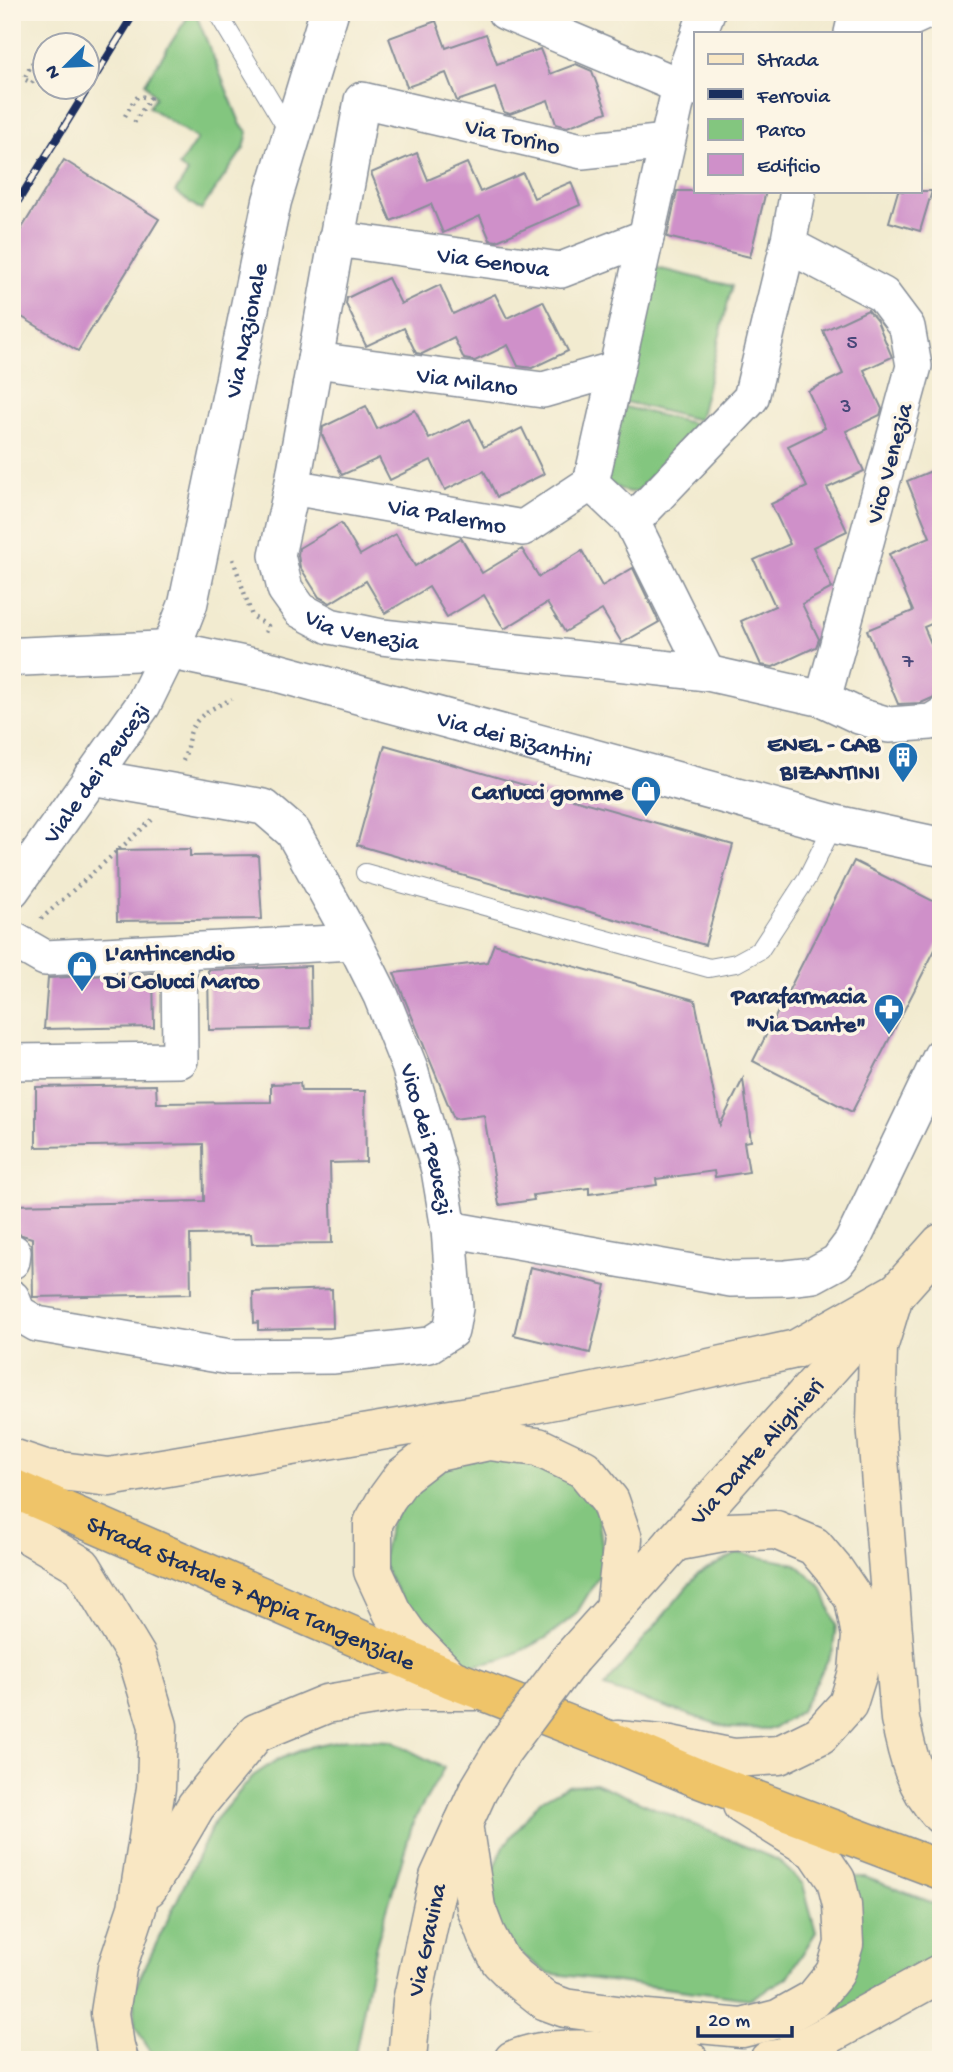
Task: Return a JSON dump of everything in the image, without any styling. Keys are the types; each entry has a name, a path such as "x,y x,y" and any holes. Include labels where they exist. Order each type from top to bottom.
{"highway":[{"name":"Strada Statale 7 Appia Tangenziale","path":"12,1474 51,1504"},
{"name":"Strada Statale 7 Appia Tangenziale","path":"12,1488 466,1685 700,1779"},
{"path":"700,1779 941,1870"}],"main road":[{"name":"Via Dante Alighieri","path":"502,1751 571,1658 941,1243"},
{"path":"12,1458 45,1469 109,1477 511,1408 796,1349 895,1293"},
{"path":"895,1293 878,1348 876,1422 900,1719 910,1765 931,1804 941,1815"},
{"path":"466,1685 409,1636 392,1612 373,1571 373,1523 403,1476 433,1453 489,1441 538,1447 584,1469 610,1502 623,1539 615,1609"},
{"path":"12,1525 82,1566 137,1657 158,1726 156,1788 137,1908 117,1968 110,2013 119,2060"},
{"path":"606,1739 671,1745 734,1758 779,1755 820,1735 848,1704 858,1672 861,1636 854,1599 814,1546 776,1530 728,1532 674,1542"},
{"path":"137,1908 196,1806 256,1733 326,1704 405,1691 466,1685"},
{"name":"Via Gravina","path":"407,2060 412,2001 439,1877 478,1791 502,1751"},
{"path":"463,1824 476,1908 486,1934 500,1961 546,2001 578,2010 742,2028 778,2019 814,1999 835,1973 844,1944 842,1905 836,1880 817,1852 700,1779"},
{"path":"769,2060 783,2058 941,1973"},
{"path":"389,2060 412,2001"},
{"path":"513,2060 527,2054 571,2049 689,2060"}],"street":[{"name":"Via Nazionale","path":"170,650 188,604 272,201 290,134 329,12"},
{"path":"505,12 688,87"},
{"path":"699,32 707,12"},
{"path":"852,32 857,12"},
{"path":"887,31 925,12"},
{"path":"694,53 688,87 667,142 591,483 632,522 708,673"},
{"name":"Via Torino","path":"362,100 582,151 667,142"},
{"name":"Via Venezia","path":"362,100 292,487 277,555 285,589 300,611 330,626 382,637 708,673 823,699 859,716 889,725 931,722 941,716"},
{"path":"632,522 751,398 788,245 798,192"},
{"name":"Via Genova","path":"337,239 561,270 646,237"},
{"name":"Vico Venezia","path":"788,245 883,295 907,327 914,366 823,699"},
{"name":"Via Milano","path":"315,360 543,390 616,369"},
{"name":"Via Palermo","path":"292,487 523,528 591,483"},
{"name":"Via dei Bizantini","path":"12,657 170,650 275,672 834,824 941,847"},
{"name":"Viale dei Peucezi","path":"12,890 143,705 170,650"},
{"name":"Vico dei Peucezi","path":"91,777 264,807 293,832 381,996 409,1066 439,1170 449,1229 731,1279 813,1275 838,1262 852,1242 941,1056"},
{"path":"12,939 45,958 354,942"},
{"path":"12,1062 180,1060 179,951"},
{"path":"12,1298 18,1313 37,1324 230,1357 332,1356 429,1345 450,1331 455,1308 449,1229"},
{"path":"12,1261 13,1252"}],"lane":[{"path":"217,12 290,134"},
{"path":"365,873 709,968 736,963 760,950 807,878 834,824"}],"path":[{"path":"32,64 24,79 32,83"},
{"path":"125,116 139,96 150,98 134,123"}],"green space":[{"path":"191,12 195,12 241,125 248,132 244,148 201,210 175,192 188,173 179,166 197,139 149,107 155,97 145,83"},
{"path":"653,267 732,286 699,420 621,401"},
{"path":"621,406 696,424 637,492 626,492 606,482"},
{"path":"506,1452 562,1467 597,1507 605,1566 576,1614 546,1638 504,1659 468,1667 419,1629 381,1563 391,1521 421,1482 456,1463"},
{"path":"738,1553 796,1564 822,1587 836,1625 833,1650 801,1711 773,1729 729,1728 604,1687 697,1575"},
{"path":"346,1739 391,1741 444,1768 414,1820 375,1949 354,2060 156,2060 135,2027 133,1992 216,1819 253,1776 277,1760 312,1746"},
{"path":"595,1783 778,1860 803,1884 816,1932 788,1977 750,1999 547,1973 512,1947 486,1910 489,1881 504,1846 540,1801 567,1786"},
{"path":"854,1877 865,1877 941,1906 941,1961 820,2025"}],"building":[{"path":"436,21 446,48 486,34 497,64 540,49 550,74 576,64 592,71 607,112 567,127 556,124 548,100 510,114 504,112 495,88 457,101 446,73 407,87 389,38"},
{"path":"417,153 428,180 467,163 480,192 523,173 534,198 571,182 580,205 497,241 490,240 480,216 443,233 431,204 391,221 371,173"},
{"path":"64,160 159,219 78,351 12,311 12,244"},
{"path":"677,191 766,192 750,257 667,237"},
{"path":"932,191 920,231 889,222 898,192"},
{"path":"388,278 401,304 440,285 453,314 495,294 507,318 543,301 568,351 532,368 518,366 508,345 475,361 464,359 454,338 422,354 416,353 404,328 366,346 346,304 347,298"},
{"path":"868,310 877,321 892,357 864,370 882,409 880,415 846,431 864,471 827,488 847,531 813,547 832,588 802,604 819,639 816,647 773,667 761,665 741,621 775,606 754,560 790,544 771,504 807,487 788,446 825,428 808,391 843,374 823,331"},
{"path":"366,406 377,429 415,410 429,439 470,419 484,447 522,428 544,474 497,497 484,471 445,490 431,460 390,480 379,458 342,475 322,435 323,427"},
{"path":"941,467 941,620 924,627 941,667 941,694 921,703 898,704 867,630 913,611 889,554 930,537 907,481"},
{"path":"341,523 360,555 396,534 415,566 461,538 482,573 522,549 539,577 582,551 602,586 633,568 659,622 622,643 602,610 565,632 547,603 504,629 484,595 447,617 429,587 385,613 366,581 330,603 319,597 300,567 298,555 299,548"},
{"path":"385,745 733,845 705,945 357,845"},
{"path":"190,849 190,856 258,855 262,919 117,921 116,850"},
{"path":"854,861 941,905 941,938 852,1112 753,1061"},
{"path":"494,944 695,1000 720,1125 743,1079 751,1141 744,1142 749,1172 715,1177 714,1171 656,1179 657,1185 589,1194 589,1188 533,1195 534,1200 499,1205 484,1115 454,1119 394,973 487,962"},
{"path":"310,966 311,1028 209,1030 208,970"},
{"path":"153,973 154,1027 44,1029 48,978"},
{"path":"300,1083 301,1091 365,1091 366,1162 330,1163 332,1243 252,1244 251,1234 190,1235 191,1294 33,1297 32,1238 12,1232 12,1205 204,1201 203,1144 36,1147 36,1087 156,1085 157,1103 271,1102 271,1084"},
{"path":"530,1267 606,1285 590,1353 514,1335"},
{"path":"332,1289 333,1328 258,1330 258,1322 254,1323 253,1292"}],"railway":[{"path":"12,211 135,12"}],"place":[{"name":"ENEL - CAB BIZANTINI","path":"903,784"},
{"name":"Carlucci gomme","path":"646,818"},
{"name":"L'antincendio Di Colucci Marco","path":"82,993"},
{"name":"Parafarmacia \"Via Dante\"","path":"889,1036"}]}
